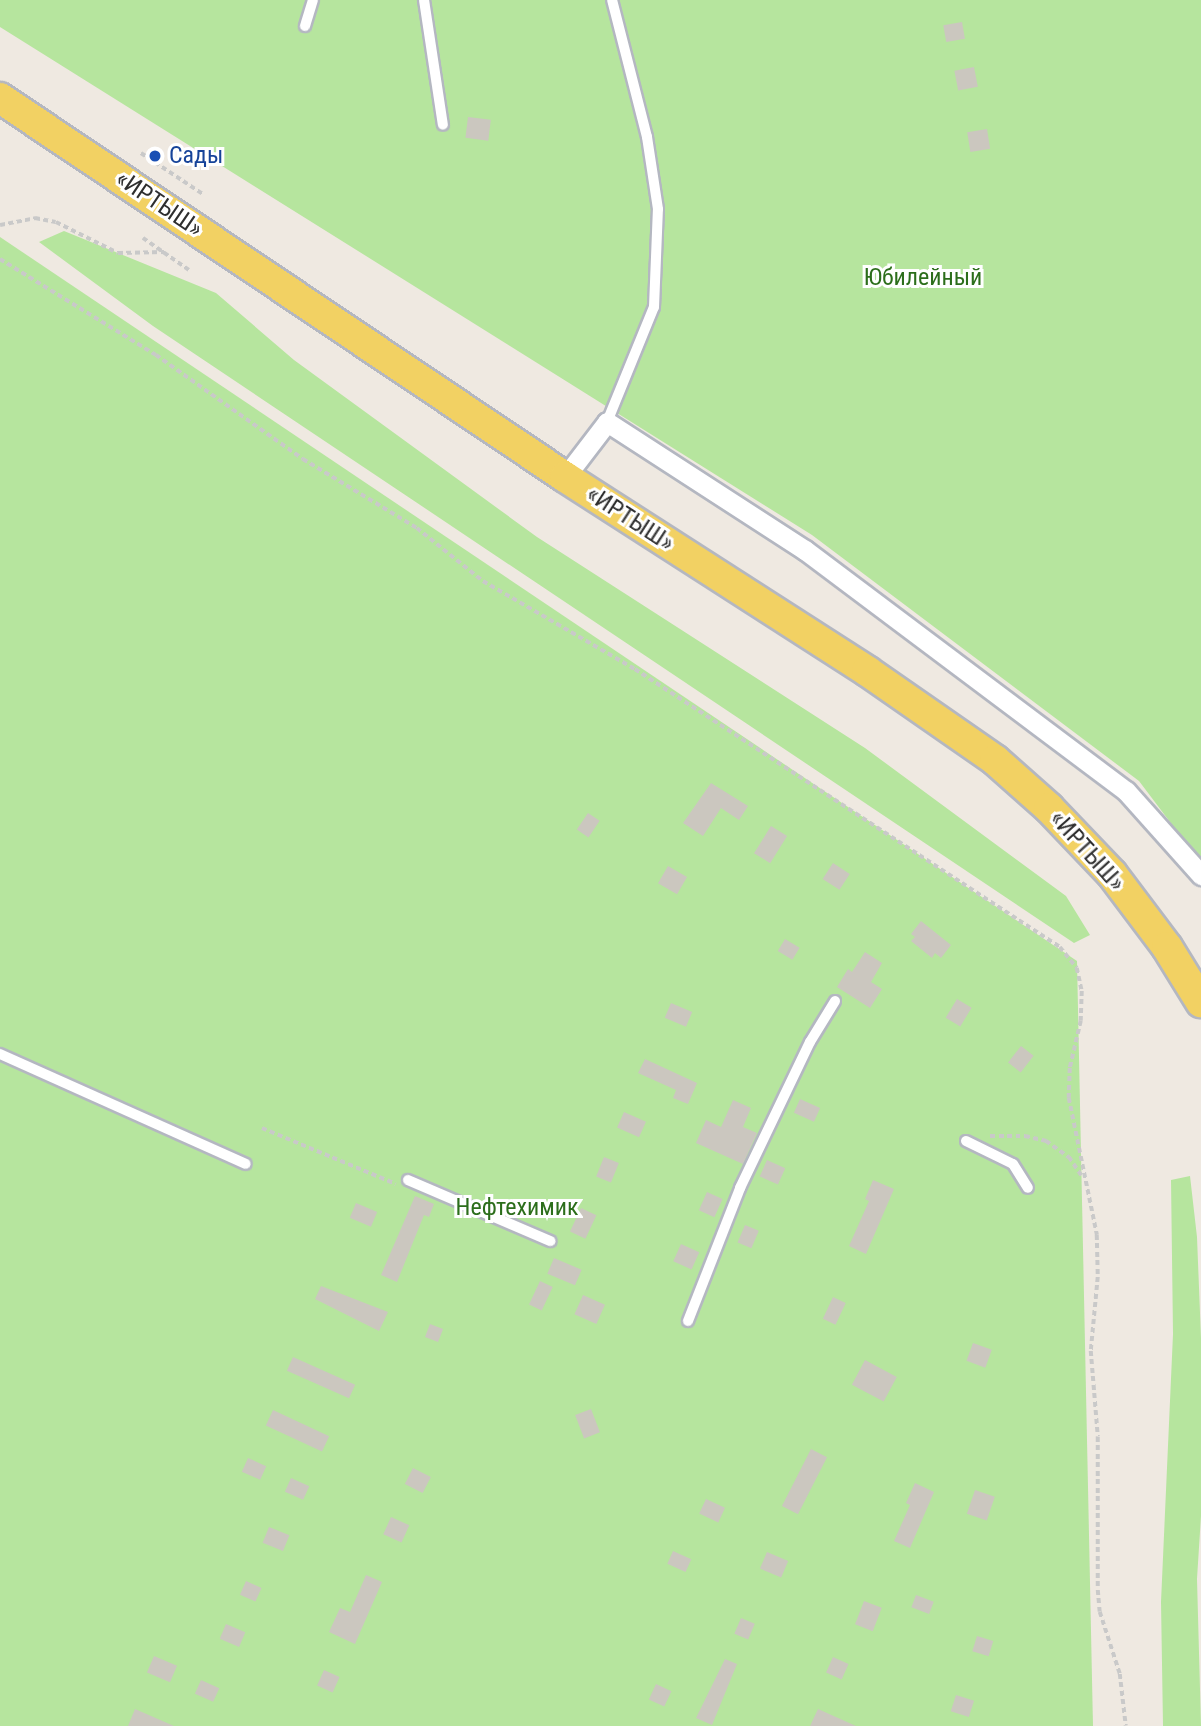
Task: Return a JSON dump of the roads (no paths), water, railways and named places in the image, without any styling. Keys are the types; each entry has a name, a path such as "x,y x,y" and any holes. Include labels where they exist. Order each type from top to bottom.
{"main road":[{"name":"«ИРТЫШ»","path":"0,98 565,477 867,671 995,760 1049,808 1112,874 1167,947 1201,1002"}],"street":[{"path":"565,477 607,422 805,550 1126,791 1201,875"}],"lane":[{"path":"305,26 313,0"},
{"path":"424,0 443,125"},
{"path":"607,422 654,307 658,209 647,137 612,0"},
{"path":"688,1321 740,1188 810,1042 835,1001"},
{"path":"0,1054 246,1164"},
{"path":"966,1141 1013,1164 1028,1188"},
{"path":"406,1184 550,1241"}],"place":[{"name":"Сады","path":"155,156"}],"park label":[{"name":"Юбилейный","path":"923,278"},
{"name":"Нефтехимик","path":"517,1208"}]}
